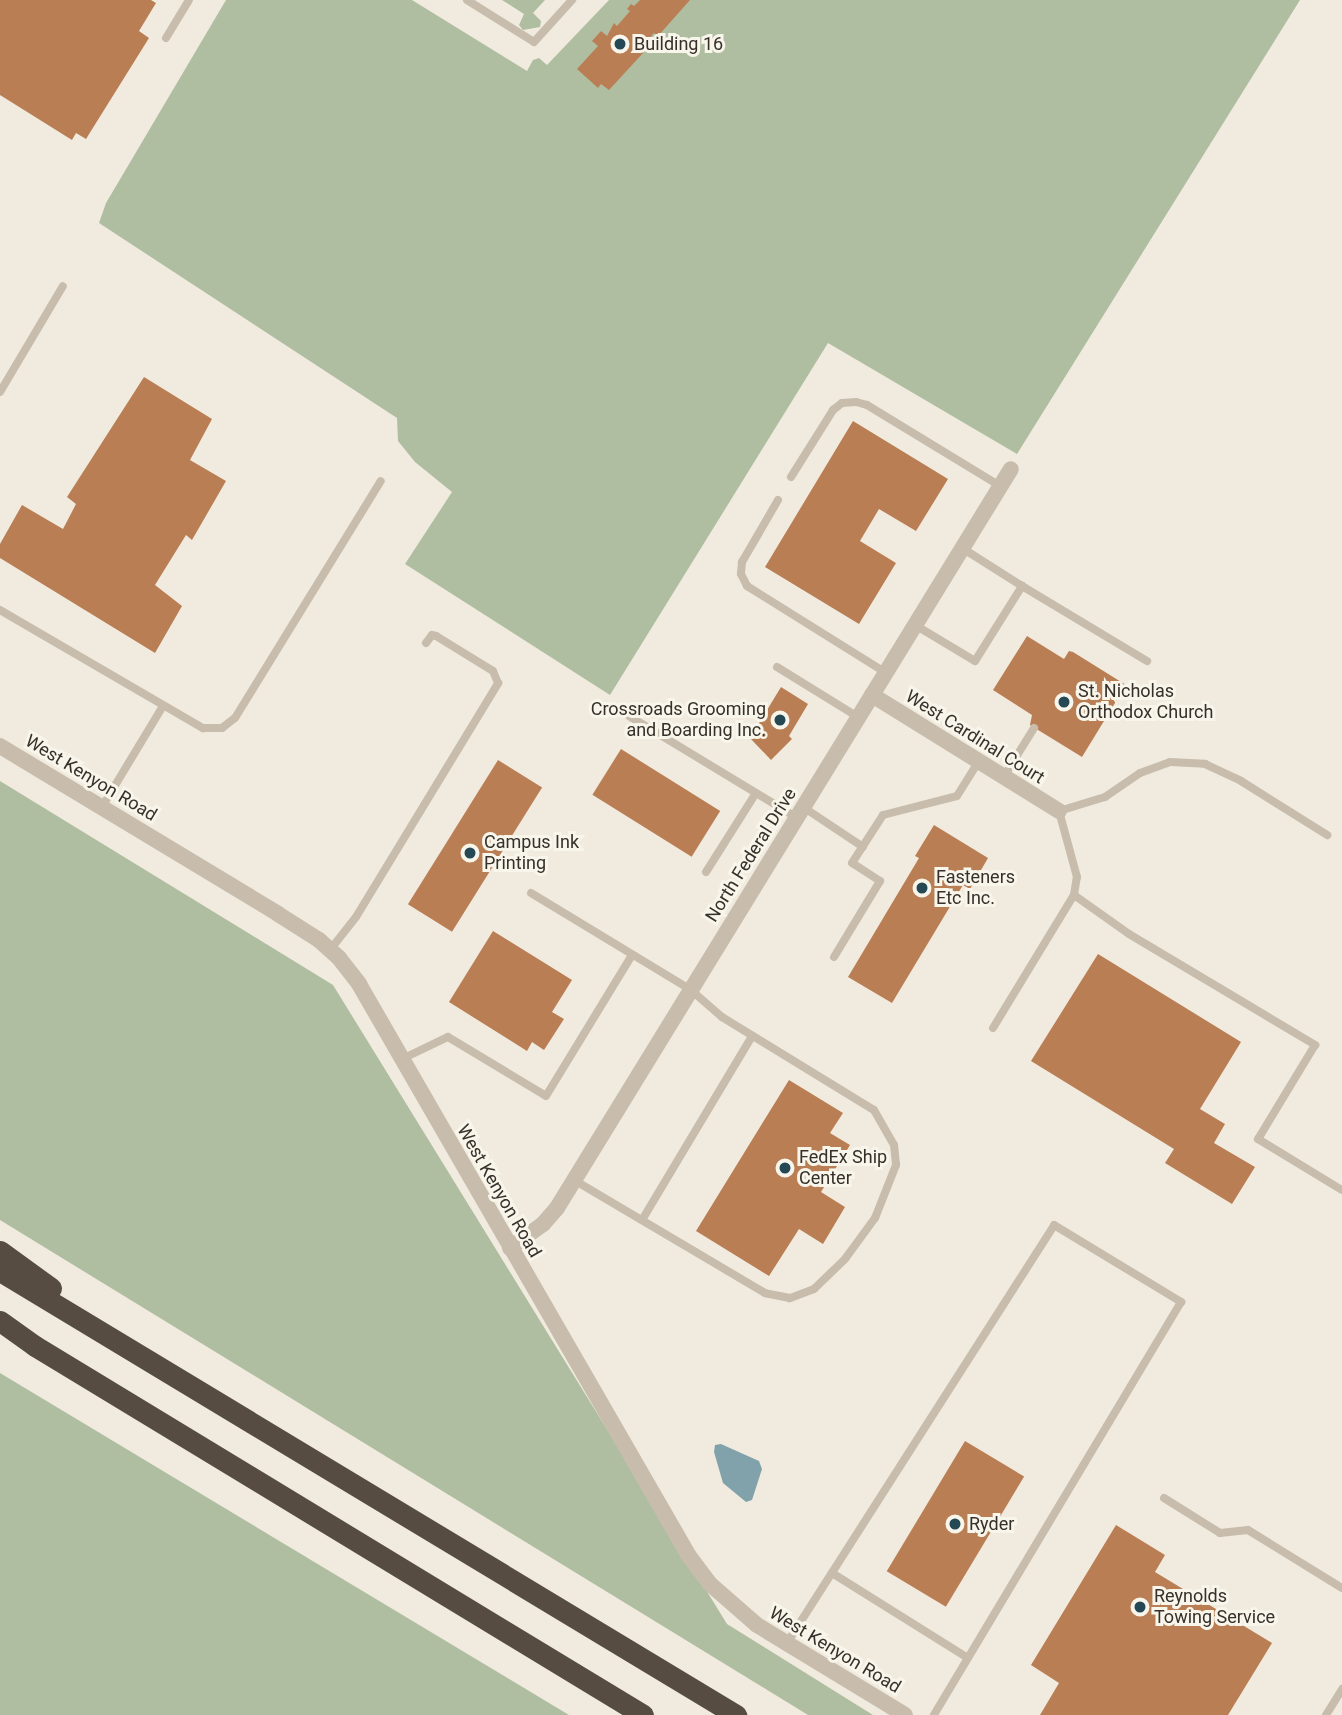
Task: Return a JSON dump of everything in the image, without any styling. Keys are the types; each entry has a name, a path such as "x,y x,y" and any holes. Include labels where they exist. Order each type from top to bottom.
{"highway":[{"path":"0,1251 184,1383"},
{"path":"0,1271 736,1715"},
{"path":"0,1321 35,1346 643,1715"},
{"path":"0,1334 35,1346"}],"street":[{"name":"North Federal Drive","path":"510,1248 542,1224 574,1180 1010,469"},
{"name":"West Cardinal Court","path":"872,695 1059,811"},
{"name":"West Kenyon Road","path":"0,746 278,914 330,950 359,984 689,1556 710,1584 734,1607 787,1643 905,1715"}],"lane":[{"path":"166,38 190,0"},
{"path":"467,0 534,42 572,0"},
{"path":"0,391 63,286"},
{"path":"791,477 833,410 842,403 856,402 867,405 1000,486"},
{"path":"0,610 203,728 222,728 235,718 381,481"},
{"path":"778,500 742,562 741,574 747,586 886,673"},
{"path":"962,548 1147,662"},
{"path":"915,625 975,661 1022,586"},
{"path":"330,950 356,917 498,683 493,671 436,636 432,635 426,643"},
{"path":"777,667 859,717"},
{"path":"102,807 163,706"},
{"path":"629,716 756,793 863,846"},
{"path":"1003,778 1034,727"},
{"path":"834,957 880,881 852,863 883,815 957,796 978,762"},
{"path":"993,1028 1074,895 1077,877 1059,811 1105,797 1140,774 1170,762 1205,764 1241,781 1327,835"},
{"path":"706,872 756,793"},
{"path":"531,893 691,990 722,1017 874,1110 894,1145 896,1165 875,1218 845,1259 814,1289 790,1298 765,1293 574,1180"},
{"path":"1074,895 1129,934 1315,1045 1258,1139 1342,1190"},
{"path":"402,1059 448,1037 546,1096 632,955"},
{"path":"642,1220 752,1036"},
{"path":"787,1643 1054,1224 1181,1302 934,1715"},
{"path":"1164,1498 1220,1533 1248,1530 1342,1588"},
{"path":"832,1573 968,1658"},
{"path":"1326,1715 1342,1689"}],"green space":[{"path":"226,0 412,0 527,71 533,60 539,58 547,65 609,0 1300,0 1017,454 828,343 610,695 405,564 452,492 415,462 398,441 397,418 99,223 106,203"},
{"path":"502,0 545,0 533,13 541,21 540,27 523,30 519,25 524,14"},
{"path":"0,781 333,985 727,1624 873,1715 808,1715 0,1220"},
{"path":"0,1373 569,1715 0,1715"}],"water":[{"path":"721,1444 759,1461 762,1469 752,1500 746,1502 723,1483 714,1452 715,1445"}],"building":[{"path":"0,0 151,0 156,3 139,31 149,38 86,139 76,133 72,140 0,95"},
{"name":"Building 16","path":"640,0 690,0 658,36 654,33 641,48 644,52 609,90 601,84 598,88 577,69 598,46 592,41 601,31 607,36 614,23 617,26 630,11 627,9 631,4 634,6"},
{"path":"144,377 212,419 190,460 226,481 192,540 186,535 155,585 182,606 155,653 0,558 0,544 22,505 63,529 76,504 67,497"},
{"path":"853,421 948,479 916,531 879,509 860,541 896,563 859,624 765,567"},
{"name":"St. Nicholas Orthodox Church","path":"1027,636 1064,659 1069,651 1073,652 1126,685 1082,757 1030,725 1032,715 993,690"},
{"name":"Crossroads Grooming and Boarding Inc.","path":"781,687 808,704 789,736 792,739 771,760 750,738"},
{"path":"621,749 720,811 692,857 592,795"},
{"name":"Campus Ink Printing","path":"498,760 542,788 452,932 408,904"},
{"path":"934,825 988,858 970,889 963,885 892,1003 848,977 919,858 915,856"},
{"path":"493,931 572,980 552,1012 564,1019 544,1050 532,1042 527,1051 449,1002"},
{"path":"1098,954 1241,1042 1200,1109 1225,1124 1214,1143 1255,1167 1232,1204 1165,1163 1174,1149 1031,1061"},
{"name":"FedEx Ship Center","path":"789,1080 843,1113 830,1133 850,1145 821,1192 845,1207 823,1244 799,1229 769,1276 696,1231"},
{"name":"Ryder","path":"965,1441 1024,1477 946,1607 887,1571"},
{"name":"Reynolds Towing Service","path":"1116,1525 1165,1555 1155,1572 1272,1643 1228,1715 1040,1715 1059,1683 1031,1665"}],"place":[{"name":"Building 16","path":"620,44"},
{"name":"St. Nicholas Orthodox Church","path":"1064,702"},
{"name":"Crossroads Grooming and Boarding Inc.","path":"780,720"},
{"name":"Campus Ink Printing","path":"470,853"},
{"name":"Fasteners Etc Inc.","path":"922,888"},
{"name":"FedEx Ship Center","path":"785,1168"},
{"name":"Ryder","path":"955,1524"},
{"name":"Reynolds Towing Service","path":"1140,1607"}]}
